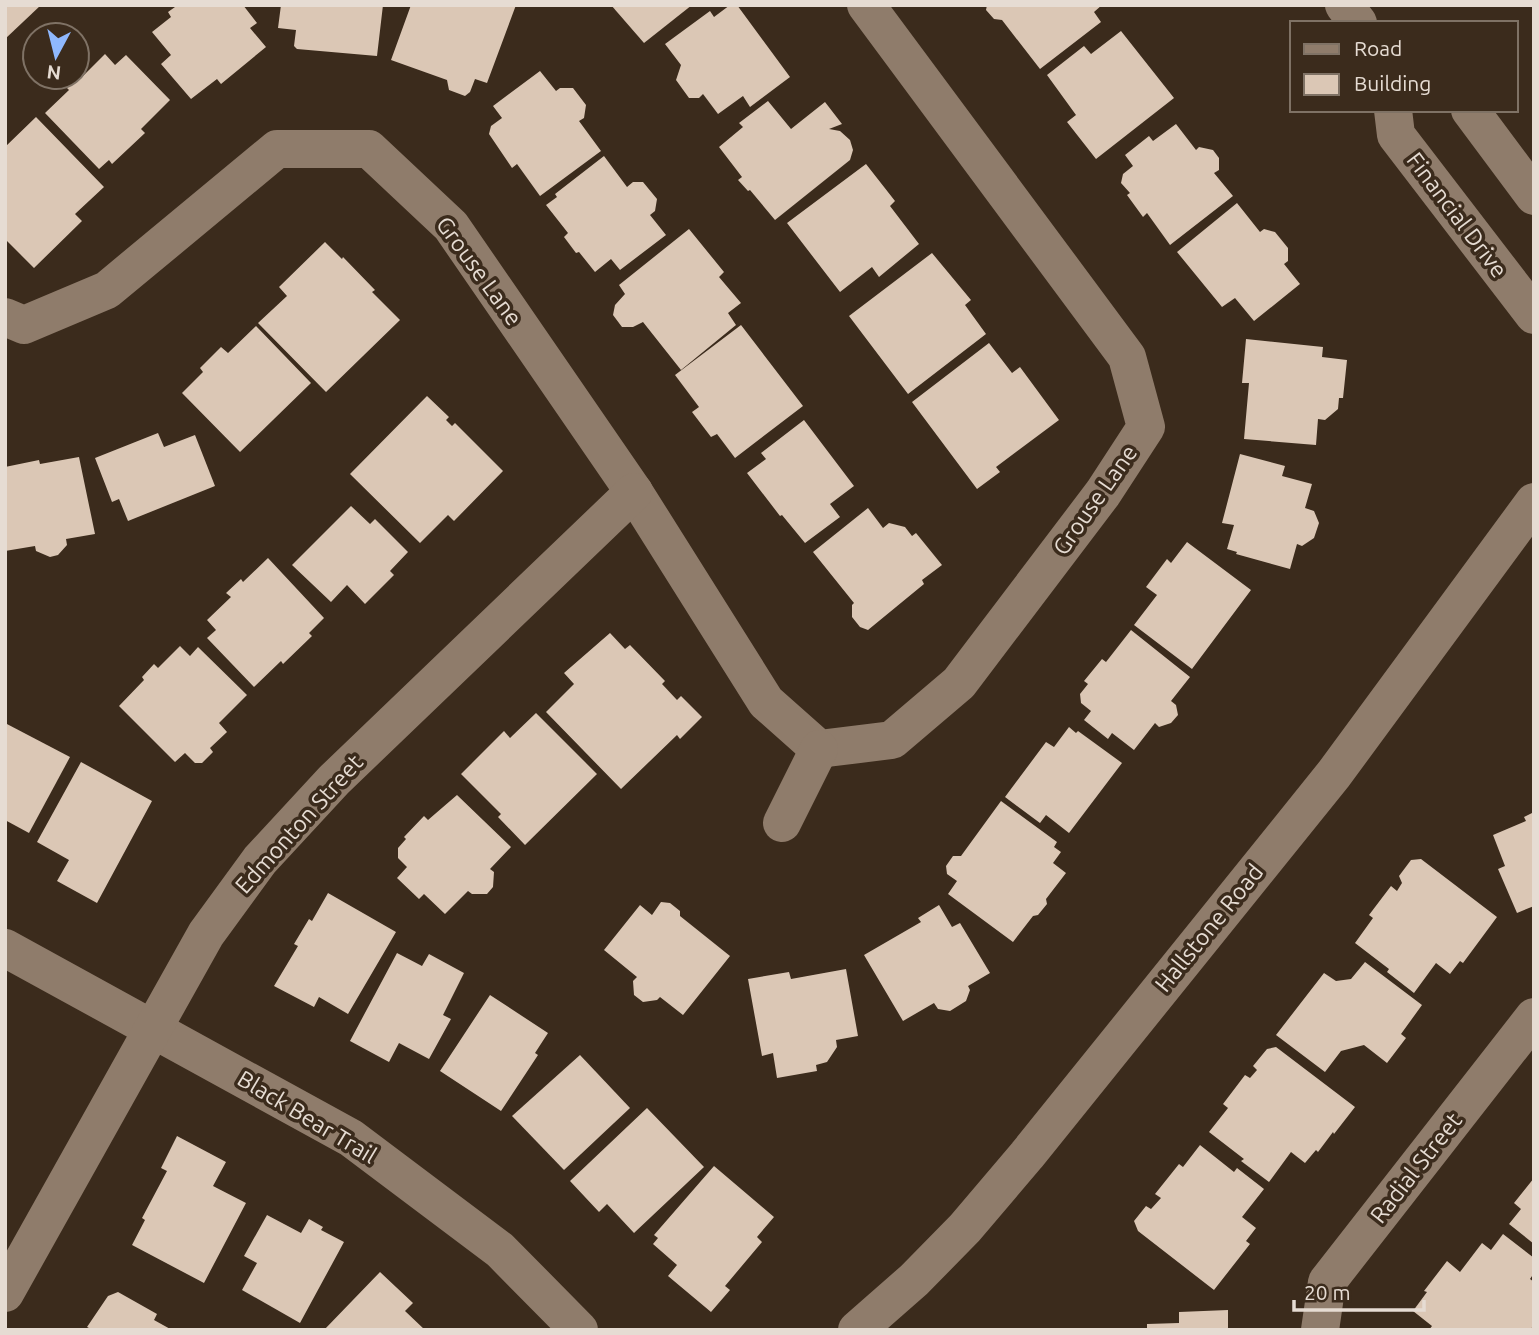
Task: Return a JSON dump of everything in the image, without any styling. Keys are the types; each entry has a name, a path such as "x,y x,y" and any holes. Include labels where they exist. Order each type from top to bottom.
{"street":[{"name":"Grouse Lane","path":"5,317 24,324 107,290 277,149 369,149 451,226 634,492 766,702 819,749 892,740 959,683 1103,493 1146,427 1127,357 866,5"},
{"path":"1344,5 1356,21"},
{"name":"Financial Drive","path":"1394,112 1396,135 1534,315"},
{"path":"1471,112 1534,196"},
{"name":"Edmonton Street","path":"5,1293 206,934 260,860 334,780 634,492"},
{"name":"Hallstone Road","path":"857,1330 914,1280 965,1228 1027,1155 1334,774 1534,502"},
{"path":"782,823 819,749"},
{"name":"Black Bear Trail","path":"5,948 351,1138 500,1250 579,1330"},
{"name":"Radial Street","path":"1321,1330 1327,1282 1534,1017"}],"building":[{"path":"5,5 41,5 21,21 5,39"},
{"path":"174,5 243,5 257,23 250,28 266,47 221,84 217,79 191,99 161,64 171,55 152,32 171,17 168,12"},
{"path":"281,5 383,5 377,56 297,49 294,46 296,30 278,28"},
{"path":"411,5 516,5 487,83 475,79 470,92 465,96 449,90 447,80 391,60"},
{"path":"611,5 692,5 644,43"},
{"path":"730,5 737,5 790,77 750,107 743,96 718,114 703,94 699,98 689,98 676,80 681,65 665,44 710,11 714,17"},
{"path":"987,5 1102,5 1094,12 1101,22 1040,69 1002,20 994,19 986,10"},
{"path":"1121,31 1174,98 1096,159 1067,122 1076,115 1047,75 1084,46 1091,54"},
{"path":"105,54 115,65 126,55 170,100 141,129 145,133 112,164 109,160 99,169 45,113 68,91 91,91 91,68"},
{"path":"540,71 556,91 560,88 573,88 586,105 584,118 579,121 601,151 540,196 517,164 512,168 489,134 491,126 502,118 493,106"},
{"path":"768,101 791,129 825,102 842,124 829,129 840,131 850,140 853,150 850,160 775,220 738,180 742,177 719,147 743,127 739,123"},
{"path":"36,117 104,187 75,214 82,221 34,268 5,239 5,147"},
{"path":"1176,124 1196,150 1199,147 1213,150 1219,158 1219,170 1214,173 1233,196 1170,245 1147,213 1143,217 1127,195 1130,193 1121,183 1123,174 1133,166 1125,155 1149,136 1153,141"},
{"path":"604,156 627,187 633,182 643,182 657,199 655,211 650,215 666,235 620,270 611,259 595,272 564,237 568,233 546,205 557,197 555,194"},
{"path":"866,164 895,201 890,206 919,244 879,277 872,267 840,292 787,223"},
{"path":"1237,203 1260,232 1264,229 1275,232 1288,248 1288,261 1284,264 1300,284 1254,321 1235,298 1222,307 1177,252"},
{"path":"689,229 724,272 719,277 741,303 728,313 736,325 681,370 643,322 633,327 622,327 613,315 615,305 625,294 619,285"},
{"path":"325,242 375,290 372,292 400,320 326,392 258,323 287,296 279,287"},
{"path":"932,253 971,300 965,305 986,334 908,394 849,316"},
{"path":"741,325 803,406 735,458 717,434 711,437 692,412 699,407 675,375"},
{"path":"256,326 311,383 240,452 182,393 203,372 200,368 221,347 228,353"},
{"path":"1246,339 1323,347 1322,357 1347,360 1343,398 1339,398 1338,409 1325,420 1318,419 1316,445 1244,439 1249,383 1242,383"},
{"path":"989,343 1012,373 1020,367 1059,420 996,467 1000,472 977,489 912,402"},
{"path":"427,396 449,417 446,420 452,426 455,423 503,471 454,521 448,515 420,543 350,474"},
{"path":"804,420 854,486 830,504 840,517 805,543 747,473 766,459 761,453"},
{"path":"158,433 164,447 195,435 215,486 128,521 119,499 112,502 95,458"},
{"path":"1240,454 1285,466 1282,476 1312,484 1305,508 1314,511 1319,523 1314,538 1302,546 1297,544 1290,569 1227,549 1234,525 1222,523"},
{"path":"79,457 95,534 66,539 67,545 58,555 50,557 36,551 35,546 5,551 5,467 39,460 40,464"},
{"path":"351,506 370,524 375,519 408,552 390,571 394,575 365,604 347,585 331,602 292,565"},
{"path":"868,508 883,528 889,523 905,527 912,536 916,533 942,565 922,580 924,584 868,630 860,627 852,617 854,603 813,552"},
{"path":"1187,542 1251,590 1192,669 1134,625 1157,595 1146,587 1167,559 1171,563"},
{"path":"268,558 324,618 309,633 312,636 254,687 207,638 216,630 207,620 231,597 226,593 241,579 243,582"},
{"path":"1131,630 1190,677 1171,701 1176,705 1178,715 1171,723 1159,727 1155,723 1134,750 1112,733 1108,739 1084,720 1091,711 1081,703 1080,694 1088,684 1084,681 1102,659 1106,662"},
{"path":"610,633 625,649 630,645 665,681 662,684 677,700 681,696 702,717 680,739 677,735 621,789 546,712 574,684 564,673"},
{"path":"180,646 190,656 198,647 247,695 219,723 227,732 210,748 213,752 202,763 195,763 185,753 175,762 119,706 144,680 142,677 154,664 158,668"},
{"path":"536,713 597,774 525,845 498,817 501,814 461,774 504,731 510,738"},
{"path":"5,723 70,757 29,833 5,820"},
{"path":"1069,727 1122,763 1069,833 1046,815 1040,823 1005,797 1046,742 1054,747"},
{"path":"81,762 152,801 97,903 57,881 69,860 37,842"},
{"path":"457,795 511,847 490,869 494,872 493,887 487,894 472,894 468,891 445,914 424,894 419,899 397,878 407,867 398,858 398,848 406,839 404,837 424,816 428,820"},
{"path":"1001,801 1057,842 1054,847 1061,852 1053,863 1066,873 1046,899 1047,904 1038,915 1033,916 1013,942 948,894 957,881 947,874 946,866 953,856 961,856"},
{"path":"1534,812 1534,906 1517,913 1498,869 1505,866 1493,835 1526,821 1524,817"},
{"path":"1421,859 1497,917 1463,963 1460,961 1450,974 1436,963 1414,993 1387,972 1389,969 1355,943 1373,918 1369,915 1391,886 1397,891 1402,883 1399,876 1411,860"},
{"path":"328,893 396,932 348,1014 319,997 314,1007 274,986 298,946 294,944 309,919 312,921"},
{"path":"661,902 670,903 680,911 680,916 730,956 683,1015 660,997 643,1002 634,995 633,981 637,977 604,950 640,905 652,915"},
{"path":"939,905 952,927 960,923 990,973 968,986 970,990 966,1001 950,1011 938,1009 934,1003 903,1021 864,955 921,922 918,918"},
{"path":"397,953 422,966 429,954 464,973 443,1015 451,1019 429,1059 399,1043 389,1062 350,1041"},
{"path":"1365,962 1422,1005 1401,1034 1406,1038 1387,1063 1364,1045 1341,1051 1325,1072 1276,1035 1324,973 1336,981 1351,979"},
{"path":"846,969 858,1036 836,1040 837,1047 827,1062 816,1065 817,1071 777,1078 773,1053 762,1056 748,979 789,972 791,979"},
{"path":"490,995 548,1033 535,1053 538,1055 501,1111 440,1071"},
{"path":"1276,1047 1355,1107 1318,1152 1316,1150 1305,1163 1291,1152 1269,1182 1209,1132 1228,1108 1223,1104 1245,1075 1250,1078 1257,1070 1253,1066 1267,1049"},
{"path":"580,1055 630,1108 564,1170 512,1116"},
{"path":"647,1108 704,1167 634,1233 607,1204 599,1212 570,1181"},
{"path":"177,1136 226,1162 213,1186 246,1203 204,1283 132,1245 145,1220 142,1218 167,1171 161,1168"},
{"path":"1200,1145 1234,1172 1237,1168 1264,1189 1242,1217 1256,1228 1246,1241 1250,1244 1214,1290 1138,1231 1134,1221 1146,1206 1151,1209 1161,1198 1155,1194 1179,1164 1183,1167"},
{"path":"714,1166 774,1217 757,1237 762,1242 725,1286 730,1290 711,1312 668,1276 677,1265 653,1244 658,1238 654,1235"},
{"path":"1534,1178 1534,1244 1509,1224 1521,1209 1514,1203"},
{"path":"267,1215 301,1233 309,1219 323,1227 321,1230 344,1242 300,1323 242,1290 257,1263 244,1256"},
{"path":"1503,1234 1534,1258 1534,1273 1530,1279 1534,1282 1534,1325 1530,1330 1429,1330 1432,1326 1413,1311 1427,1292 1424,1291 1447,1261 1460,1272 1482,1243 1491,1250"},
{"path":"380,1272 413,1303 405,1311 425,1330 324,1330"},
{"path":"118,1292 157,1314 154,1320 172,1330 93,1330 87,1327 108,1296"},
{"path":"1228,1310 1228,1330 1147,1330 1147,1324 1179,1323 1179,1312"}]}
